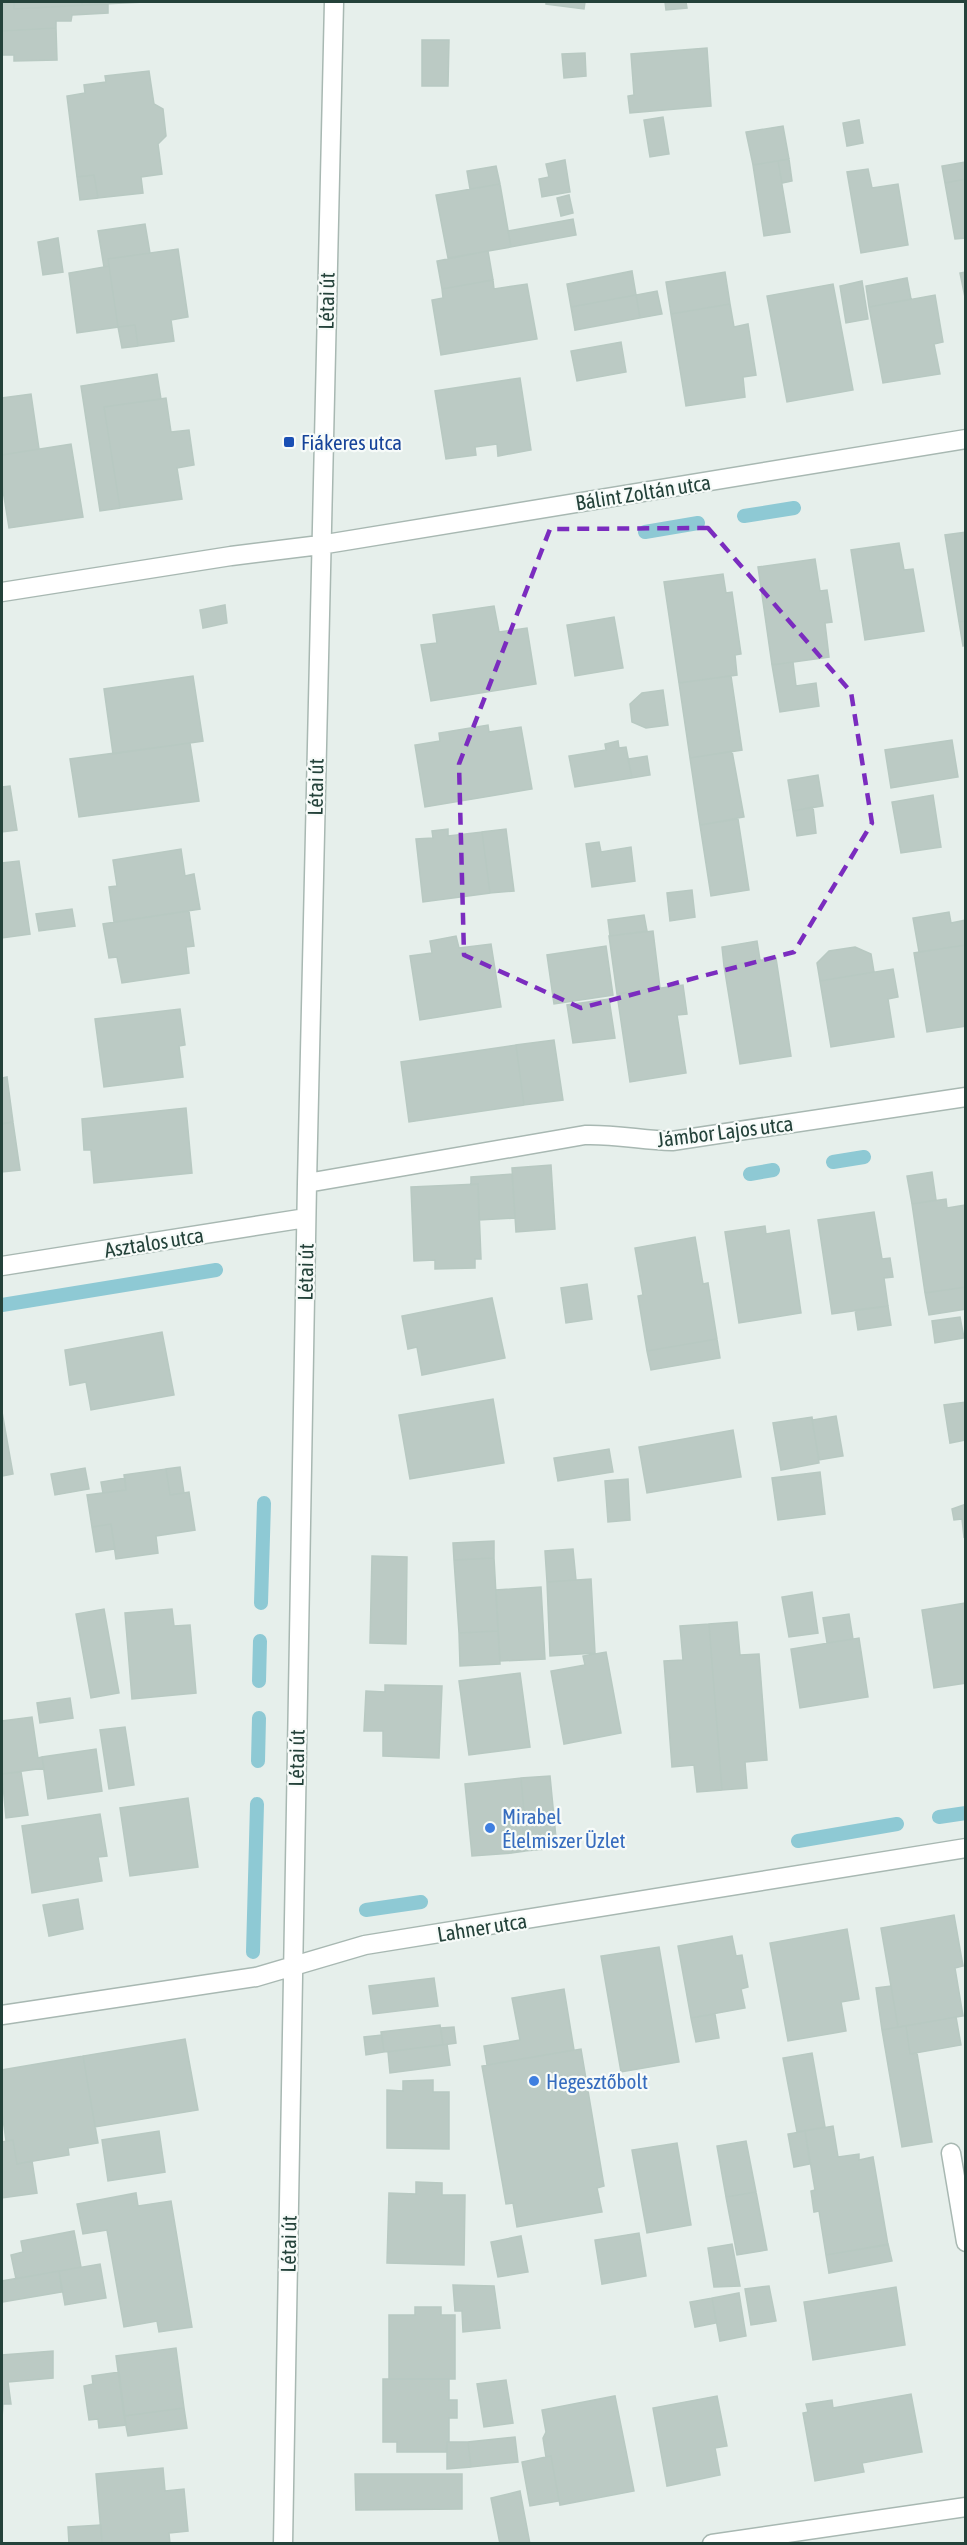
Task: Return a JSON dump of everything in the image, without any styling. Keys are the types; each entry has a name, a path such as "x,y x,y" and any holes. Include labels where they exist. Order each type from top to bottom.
{"street":[{"name":"Létai út","path":"283,2544 306,1218 334,2"},
{"name":"Bálint Zoltán utca","path":"320,545 966,439"},
{"path":"2,592 231,556 320,545"},
{"name":"Jámbor Lajos utca","path":"307,1184 585,1135 607,1134 672,1141 966,1097"},
{"name":"Asztalos utca","path":"2,1266 306,1218"},
{"name":"Lahner utca","path":"2,2015 189,1985 256,1977 365,1946 966,1848"},
{"path":"951,2153 966,2242"},
{"path":"712,2544 966,2506"}],"highlighted area":[{"path":"708,528 851,692 872,823 794,952 581,1008 464,955 459,764 550,529"}],"building":[{"path":"2,2 14,2 14,9 108,4 108,13 72,15 71,21 56,21 56,28 2,31"},
{"path":"14,2 82,2 82,5 14,9"},
{"path":"82,2 145,2 82,5"},
{"path":"546,2 585,2 584,9 546,4"},
{"path":"665,2 686,2 687,8 666,10"},
{"path":"56,28 57,60 14,61 14,55 2,55 2,31"},
{"path":"422,40 449,40 448,86 422,86"},
{"path":"707,48 711,106 630,113 628,96 634,95 631,54"},
{"path":"585,53 586,76 564,78 562,54"},
{"path":"149,71 154,104 163,109 166,136 158,144 162,174 141,177 143,193 98,198 94,175 77,177 67,96 85,93 84,85 106,82 105,76"},
{"path":"663,117 669,154 650,157 644,120"},
{"path":"859,120 863,143 847,146 843,123"},
{"path":"783,126 789,159 753,165 746,132"},
{"path":"789,159 792,181 782,183 778,161"},
{"path":"565,160 570,192 542,197 539,179 549,177 546,164"},
{"path":"778,161 790,232 764,236 753,165"},
{"path":"966,162 966,179 945,183 942,166"},
{"path":"496,166 500,184 470,189 467,171"},
{"path":"868,169 872,188 898,184 908,245 861,253 847,172"},
{"path":"94,175 98,198 80,200 77,177"},
{"path":"966,179 966,238 955,239 945,183"},
{"path":"500,184 511,247 448,258 436,195"},
{"path":"569,195 573,213 561,216 557,198"},
{"path":"573,219 576,235 511,247 508,231"},
{"path":"145,224 150,253 108,259 109,266 104,267 98,231"},
{"path":"58,238 63,272 43,275 38,242"},
{"path":"178,249 188,317 171,320 174,341 138,346 135,325 118,327 108,259"},
{"path":"488,251 493,280 442,289 437,261"},
{"path":"109,266 118,327 77,333 69,273"},
{"path":"632,271 636,295 571,307 567,284"},
{"path":"725,272 730,304 671,314 666,282"},
{"path":"966,272 966,302 960,273"},
{"path":"907,278 911,299 869,307 866,286"},
{"path":"493,280 494,289 527,284 537,339 441,355 432,300 443,298 442,289"},
{"path":"862,281 868,319 846,323 840,286"},
{"path":"833,284 853,390 787,402 767,296"},
{"path":"657,291 662,314 640,318 636,295"},
{"path":"636,295 640,318 575,330 571,307"},
{"path":"935,295 943,342 934,344 940,374 883,383 869,307"},
{"path":"730,304 734,327 748,324 756,375 743,377 745,397 686,406 671,314"},
{"path":"135,325 138,346 122,348 118,327"},
{"path":"621,342 626,372 577,381 571,351"},
{"path":"157,374 161,399 104,407 120,508 100,511 81,386"},
{"path":"520,378 531,450 498,456 497,444 475,447 476,455 446,459 435,391"},
{"path":"31,394 39,449 2,455 2,398"},
{"path":"166,398 171,432 189,430 194,465 177,468 182,499 120,508 104,407"},
{"path":"71,444 83,517 9,528 2,484 2,455"},
{"path":"966,532 966,621 959,622 945,535"},
{"path":"899,543 904,570 913,569 924,631 865,640 851,550"},
{"path":"815,559 820,591 827,590 832,622 825,623 829,657 772,665 758,567"},
{"path":"723,574 726,593 732,592 741,654 735,655 737,675 679,683 664,582"},
{"path":"225,605 227,623 203,628 200,610"},
{"path":"494,606 499,632 527,628 536,684 431,701 421,645 437,643 433,615"},
{"path":"614,617 623,668 575,676 567,625"},
{"path":"966,621 966,645 963,646 959,622"},
{"path":"793,662 796,686 816,683 819,706 780,712 772,665"},
{"path":"193,676 203,741 113,754 104,689"},
{"path":"731,676 742,750 690,758 679,683"},
{"path":"663,690 668,725 646,728 632,722 630,704 642,693"},
{"path":"488,725 489,732 521,727 532,789 425,807 415,745 440,741 439,733"},
{"path":"952,740 958,777 891,788 885,750"},
{"path":"618,741 619,748 626,747 632,778 575,787 569,756 606,750 605,744"},
{"path":"190,743 199,801 79,817 70,759"},
{"path":"732,751 744,817 700,825 690,758"},
{"path":"647,756 650,775 632,778 628,759"},
{"path":"818,775 823,806 793,811 788,780"},
{"path":"10,786 17,830 2,832 2,787"},
{"path":"933,795 941,847 901,853 892,802"},
{"path":"813,807 816,833 797,836 793,811"},
{"path":"738,819 749,890 711,896 700,825"},
{"path":"448,829 448,836 482,832 490,893 423,902 416,839 433,838 432,831"},
{"path":"506,829 514,891 490,893 482,832"},
{"path":"599,842 601,852 631,847 635,881 592,887 586,844"},
{"path":"181,849 185,876 194,874 200,909 114,922 109,887 117,886 113,860"},
{"path":"19,861 30,934 2,938 2,863"},
{"path":"692,890 695,917 670,921 667,893"},
{"path":"72,909 75,926 39,931 36,914"},
{"path":"189,911 194,946 186,947 189,973 122,983 117,957 109,958 103,924"},
{"path":"949,912 951,923 966,920 966,945 919,952 913,918"},
{"path":"644,915 647,931 610,936 608,920"},
{"path":"653,931 660,988 617,994 609,936"},
{"path":"456,936 459,948 491,944 501,1007 420,1020 410,956 432,953 430,941"},
{"path":"757,941 760,960 724,966 722,947"},
{"path":"966,945 966,1026 927,1032 914,953"},
{"path":"606,946 613,995 554,1004 547,955"},
{"path":"855,947 871,954 874,972 820,981 817,963 829,951"},
{"path":"776,958 791,1056 740,1064 724,966"},
{"path":"893,969 898,997 888,999 894,1037 831,1047 820,981"},
{"path":"683,985 687,1014 677,1015 686,1073 630,1082 617,994"},
{"path":"609,999 615,1038 573,1043 567,1005"},
{"path":"180,1009 185,1045 179,1046 183,1077 104,1087 95,1019"},
{"path":"554,1040 563,1100 524,1105 516,1045"},
{"path":"516,1045 524,1105 409,1122 401,1062"},
{"path":"7,1077 13,1122 2,1124 2,1078"},
{"path":"186,1108 192,1173 94,1183 91,1150 84,1150 82,1119"},
{"path":"13,1122 20,1170 2,1172 2,1124"},
{"path":"551,1165 555,1229 516,1232 512,1168"},
{"path":"932,1172 936,1200 912,1204 907,1176"},
{"path":"512,1174 515,1218 479,1220 478,1184 471,1185 471,1177"},
{"path":"478,1184 481,1259 475,1259 475,1268 435,1269 435,1260 414,1261 411,1187"},
{"path":"946,1199 947,1208 966,1205 966,1287 925,1293 912,1204"},
{"path":"874,1212 882,1259 890,1258 893,1277 884,1278 888,1306 832,1314 818,1220"},
{"path":"765,1226 766,1234 789,1230 801,1313 739,1323 725,1232"},
{"path":"695,1237 703,1284 708,1283 717,1339 647,1351 638,1296 643,1295 635,1248"},
{"path":"587,1284 592,1319 566,1323 561,1288"},
{"path":"966,1287 966,1309 929,1315 925,1293"},
{"path":"492,1298 505,1358 422,1375 417,1347 408,1349 402,1316"},
{"path":"888,1306 891,1325 858,1330 855,1310"},
{"path":"960,1317 964,1338 935,1343 932,1321"},
{"path":"162,1332 174,1395 91,1410 86,1382 70,1385 65,1350"},
{"path":"717,1339 720,1358 651,1370 647,1351"},
{"path":"493,1399 504,1463 410,1479 399,1415"},
{"path":"966,1402 966,1440 950,1443 944,1405"},
{"path":"2,1412 13,1474 2,1476"},
{"path":"836,1416 843,1456 819,1460 812,1420"},
{"path":"812,1417 819,1463 781,1470 773,1423"},
{"path":"733,1430 741,1477 647,1493 639,1447"},
{"path":"609,1449 613,1472 558,1481 554,1458"},
{"path":"180,1467 184,1493 170,1495 166,1469"},
{"path":"85,1468 89,1489 55,1495 51,1474"},
{"path":"166,1469 170,1495 189,1492 195,1530 156,1536 158,1553 116,1559 111,1524 92,1527 87,1495 126,1490 124,1475"},
{"path":"820,1472 825,1514 778,1520 772,1478"},
{"path":"125,1478 126,1490 103,1493 101,1482"},
{"path":"628,1479 630,1520 608,1522 605,1481"},
{"path":"966,1504 966,1536 964,1537 962,1519 954,1520 952,1509"},
{"path":"111,1524 115,1549 96,1552 92,1527"},
{"path":"494,1541 494,1558 454,1560 453,1543"},
{"path":"573,1549 576,1580 547,1582 545,1551"},
{"path":"372,1556 407,1557 406,1644 370,1643"},
{"path":"494,1558 498,1631 459,1633 454,1560"},
{"path":"591,1579 595,1653 550,1656 547,1582"},
{"path":"541,1587 545,1659 500,1661 496,1590"},
{"path":"812,1592 818,1633 789,1637 782,1597"},
{"path":"966,1603 966,1683 934,1688 922,1610"},
{"path":"104,1609 119,1693 91,1698 76,1614"},
{"path":"172,1609 174,1626 190,1625 196,1693 132,1699 125,1613"},
{"path":"849,1614 853,1639 827,1643 823,1618"},
{"path":"737,1622 740,1655 759,1654 767,1760 745,1762 747,1788 722,1790 709,1624"},
{"path":"709,1624 722,1790 697,1792 694,1765 672,1767 664,1661 683,1660 680,1626"},
{"path":"498,1631 500,1664 460,1666 459,1633"},
{"path":"859,1638 868,1697 800,1708 791,1649"},
{"path":"606,1652 621,1733 564,1744 551,1671 585,1665 583,1656"},
{"path":"520,1673 530,1747 469,1755 459,1681"},
{"path":"385,1685 442,1686 439,1758 383,1756 383,1731 364,1731 366,1691 385,1692"},
{"path":"70,1698 73,1718 40,1723 37,1703"},
{"path":"32,1717 38,1758 42,1757 44,1768 2,1774 2,1721"},
{"path":"125,1727 134,1785 109,1789 100,1730"},
{"path":"96,1749 102,1791 48,1799 42,1757"},
{"path":"21,1772 28,1815 6,1818 2,1774"},
{"path":"550,1776 557,1848 525,1851 521,1778"},
{"path":"521,1778 525,1822 509,1824 512,1853 472,1856 465,1784"},
{"path":"188,1798 198,1867 130,1876 120,1808"},
{"path":"100,1814 107,1856 98,1857 102,1881 32,1893 22,1826"},
{"path":"522,1823 525,1851 512,1853 509,1824"},
{"path":"78,1899 83,1929 49,1936 43,1905"},
{"path":"954,1915 963,1966 955,1968 963,2016 898,2027 881,1928"},
{"path":"847,1929 859,1999 841,2002 846,2031 788,2041 770,1943"},
{"path":"732,1936 736,1956 742,1955 748,1987 741,1989 745,2008 691,2018 678,1946"},
{"path":"659,1947 679,2062 621,2072 601,1956"},
{"path":"434,1978 438,2006 373,2014 369,1986"},
{"path":"891,1986 898,2027 882,2030 876,1988"},
{"path":"564,1989 574,2050 487,2065 484,2046 520,2040 512,1998"},
{"path":"715,2014 719,2038 696,2042 691,2018"},
{"path":"956,2017 961,2045 910,2054 906,2026"},
{"path":"440,2025 443,2045 384,2052 381,2032"},
{"path":"906,2026 910,2054 917,2053 932,2142 902,2147 882,2030"},
{"path":"454,2027 456,2043 443,2045 441,2028"},
{"path":"382,2035 384,2052 366,2055 364,2037"},
{"path":"185,2039 198,2110 95,2127 83,2056"},
{"path":"447,2044 450,2065 390,2073 388,2052"},
{"path":"581,2049 604,2186 597,2188 602,2212 517,2227 513,2203 506,2204 482,2066"},
{"path":"812,2053 825,2127 797,2132 783,2058"},
{"path":"83,2056 98,2143 68,2148 69,2155 17,2164 13,2140 6,2141 2,2112 2,2070"},
{"path":"433,2080 433,2092 449,2092 449,2149 387,2148 387,2090 403,2091 403,2081"},
{"path":"833,2126 838,2157 859,2154 859,2160 873,2157 888,2245 826,2255 819,2211 814,2212 811,2191 815,2190 805,2131"},
{"path":"159,2131 165,2172 108,2181 102,2140"},
{"path":"805,2131 810,2164 794,2167 788,2134"},
{"path":"13,2140 17,2164 32,2161 37,2193 2,2198 2,2142"},
{"path":"746,2141 756,2192 726,2197 717,2146"},
{"path":"677,2143 691,2225 647,2233 632,2150"},
{"path":"416,2182 442,2183 442,2195 465,2195 464,2265 387,2263 389,2193 416,2194"},
{"path":"756,2192 767,2250 737,2255 726,2197"},
{"path":"136,2193 138,2206 171,2201 192,2327 159,2332 157,2321 124,2327 107,2230 83,2234 77,2204"},
{"path":"74,2231 81,2267 16,2279 11,2255 23,2252 21,2241"},
{"path":"639,2233 646,2276 602,2284 595,2240"},
{"path":"521,2236 528,2272 498,2277 491,2242"},
{"path":"732,2244 740,2286 714,2287 708,2248"},
{"path":"888,2244 892,2261 829,2273 826,2255"},
{"path":"100,2264 106,2298 65,2305 59,2271"},
{"path":"59,2271 62,2292 2,2302 2,2281"},
{"path":"453,2285 494,2286 500,2328 463,2332 462,2311 455,2311"},
{"path":"769,2286 776,2321 751,2325 745,2289"},
{"path":"896,2287 905,2345 813,2360 804,2302"},
{"path":"739,2293 746,2336 720,2341 712,2298"},
{"path":"712,2298 716,2323 695,2327 690,2302"},
{"path":"415,2307 441,2307 441,2315 455,2315 455,2379 389,2379 389,2315 415,2315"},
{"path":"176,2348 184,2408 124,2416 116,2356"},
{"path":"53,2351 53,2378 8,2382 11,2404 3,2404 2,2418 2,2355"},
{"path":"119,2372 126,2425 99,2428 98,2419 89,2420 84,2386 93,2384 92,2376"},
{"path":"383,2379 449,2379 449,2400 457,2400 457,2418 449,2418 449,2441 446,2452 397,2452 397,2442 383,2442"},
{"path":"506,2380 513,2423 484,2427 477,2384"},
{"path":"911,2394 922,2452 862,2463 864,2472 815,2481 803,2413 808,2412 806,2404 832,2400 833,2408"},
{"path":"615,2396 634,2491 560,2505 551,2456 546,2457 543,2438 546,2432 542,2410"},
{"path":"717,2396 727,2446 715,2448 720,2475 667,2486 653,2408"},
{"path":"184,2408 187,2428 128,2436 124,2416"},
{"path":"515,2437 518,2462 471,2467 468,2442"},
{"path":"447,2442 468,2442 471,2467 447,2469"},
{"path":"551,2456 559,2501 530,2506 522,2462"},
{"path":"163,2468 165,2491 184,2489 188,2531 169,2533 170,2544 102,2544 96,2474"},
{"path":"355,2474 462,2474 462,2509 356,2510"},
{"path":"520,2491 530,2544 500,2544 491,2498"},
{"path":"101,2525 102,2544 69,2544 68,2527"}],"waterway":[{"path":"744,516 794,508"},
{"path":"645,532 698,523"},
{"path":"833,1162 864,1157"},
{"path":"750,1174 773,1170"},
{"path":"2,1305 216,1270"},
{"path":"261,1603 264,1503"},
{"path":"259,1681 260,1641"},
{"path":"258,1761 259,1718"},
{"path":"253,1952 257,1804"},
{"path":"939,1817 966,1813"},
{"path":"798,1841 897,1824"},
{"path":"366,1910 421,1902"}],"place":[{"name":"Fiákeres utca","path":"289,442"},
{"name":"Mirabel Élelmiszer Üzlet","path":"490,1828"},
{"name":"Hegesztőbolt","path":"534,2081"}]}
